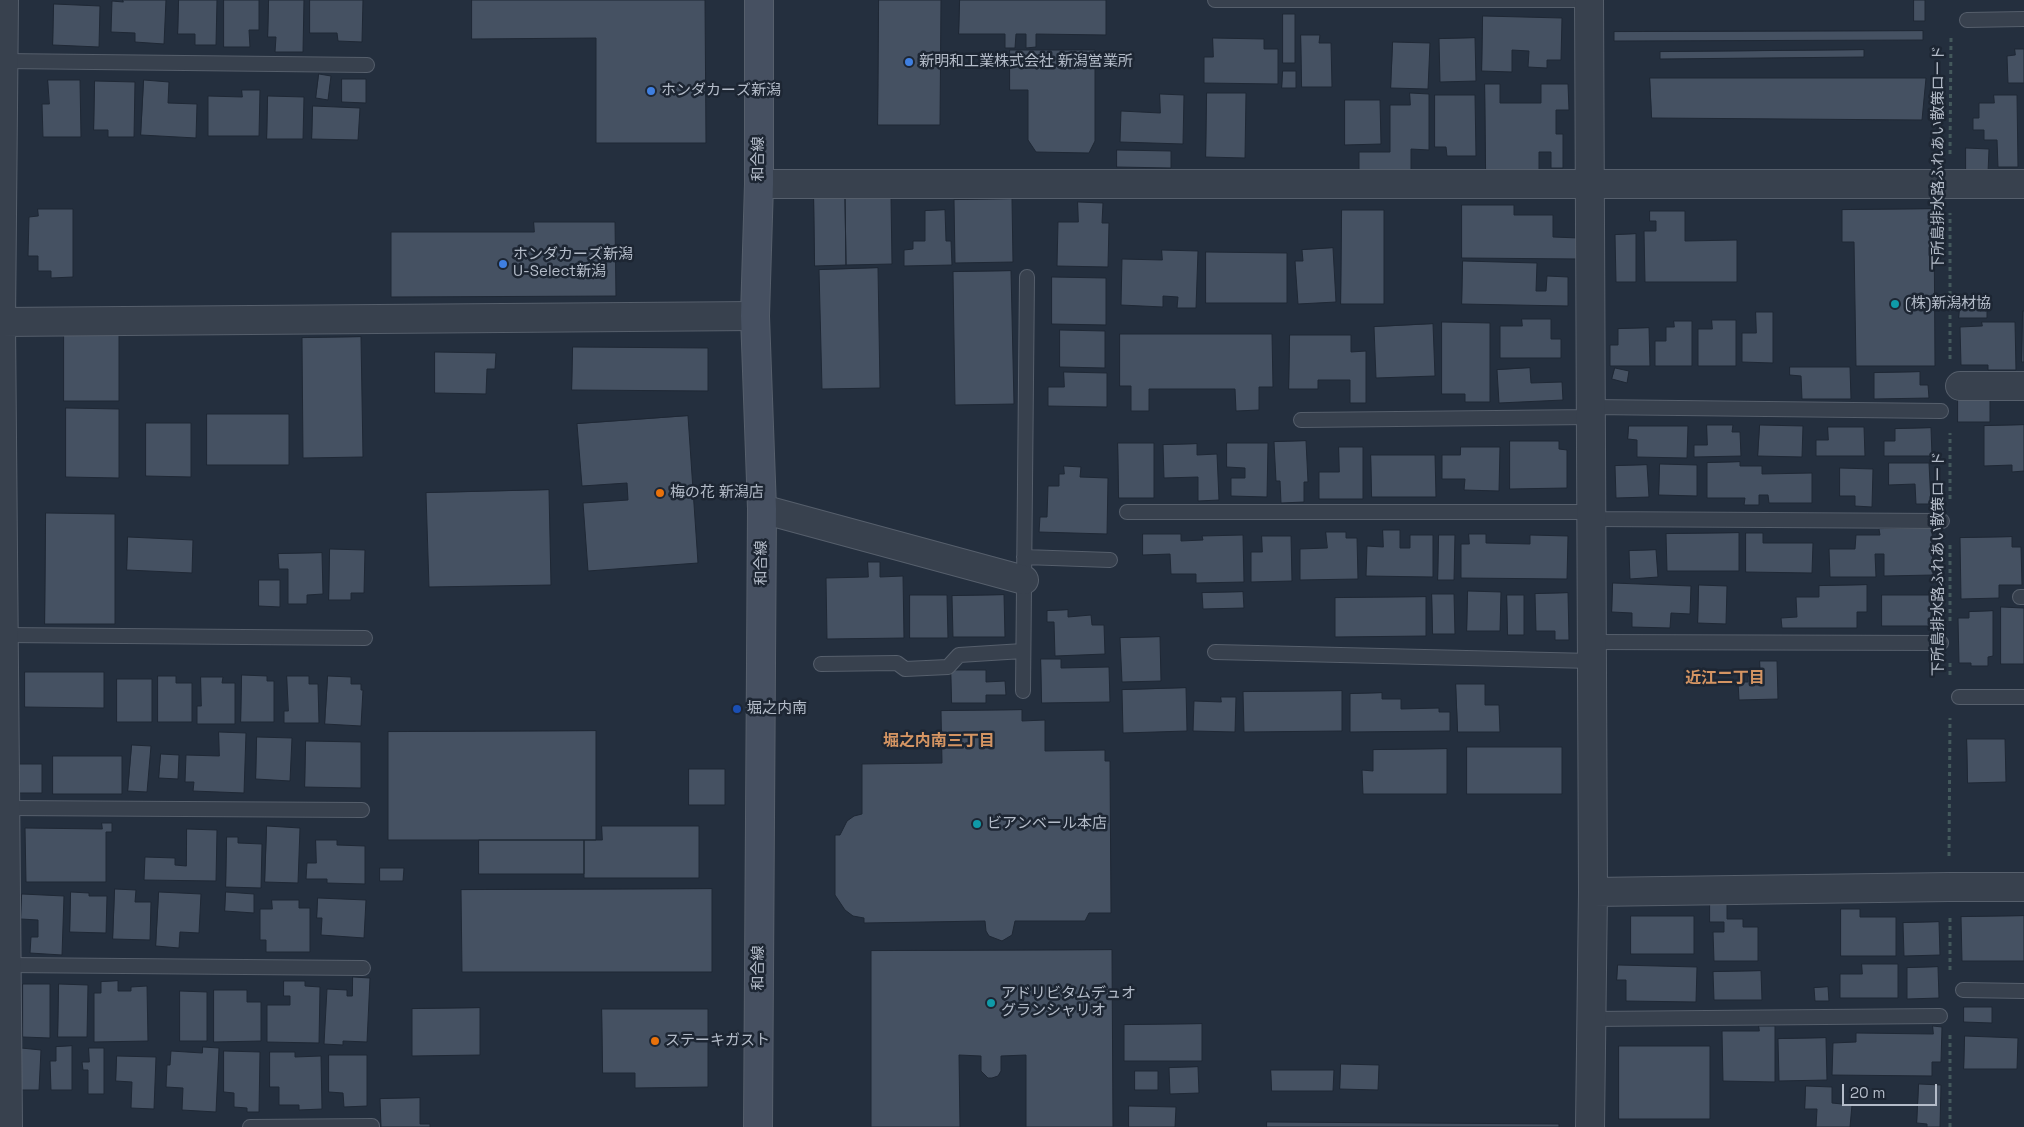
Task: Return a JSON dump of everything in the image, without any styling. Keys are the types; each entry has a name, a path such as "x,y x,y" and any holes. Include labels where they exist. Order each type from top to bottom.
{"main road":[{"name":"和合線","path":"758,1127 762,509 755,316 759,184 759,0"}],"street":[{"path":"4,0 1,189 2,780 5,808 4,973 8,1127"},
{"path":"1590,0 1593,892 1590,1127"},
{"path":"759,184 2024,184"},
{"path":"1,322 755,316"},
{"path":"1955,376 2024,386"},
{"path":"762,509 1024,568"},
{"path":"1593,892 1949,886 2024,887"}],"lane":[{"path":"1215,0 1590,0"},
{"path":"1967,20 2024,19"},
{"path":"3,61 367,65"},
{"path":"1023,691 1027,278"},
{"path":"1301,420 1592,412 1941,411"},
{"path":"1127,512 1942,521"},
{"path":"1024,568 1110,560"},
{"path":"2,620 365,638"},
{"path":"1215,652 1592,651 1941,644"},
{"path":"821,664 897,663 905,669 948,667 959,655 1023,651"},
{"path":"1959,697 2024,697"},
{"path":"5,808 362,810"},
{"path":"4,973 364,968"},
{"path":"1963,990 2024,991"},
{"path":"1591,1019 1945,1021"},
{"path":"250,1127 372,1126"}],"path":[{"name":"下所島排水路ふれあい散策ロード","path":"1951,29 1950,184 1955,376"},
{"name":"下所島排水路ふれあい散策ロード","path":"1950,431 1950,501"},
{"name":"下所島排水路ふれあい散策ロード","path":"1950,540 1950,625"},
{"name":"下所島排水路ふれあい散策ロード","path":"1950,661 1950,679"},
{"path":"1950,717 1950,972"},
{"path":"1945,1021 1950,1127"}],"building":[{"path":"123,0 166,0 164,44 135,42 135,33 111,32 112,1 123,2"},
{"path":"179,0 217,0 216,45 195,45 195,34 178,34"},
{"path":"224,0 259,0 259,30 249,30 250,47 224,47"},
{"path":"269,0 304,0 303,52 275,52 276,37 268,37"},
{"path":"310,0 363,0 362,42 338,41 337,33 310,33"},
{"name":"ホンダカーズ新潟","path":"472,0 705,0 706,143 596,143 596,38 472,39"},
{"name":"新明和工業株式会社 新潟営業所","path":"879,0 941,0 940,125 878,125"},
{"path":"960,0 1106,0 1106,35 1036,34 1036,47 1026,48 1026,34 1016,34 1015,48 1005,48 1005,34 959,34"},
{"path":"1914,0 1925,0 1925,21 1914,21"},
{"path":"54,4 100,6 99,47 53,45"},
{"path":"1283,14 1295,14 1295,63 1283,63"},
{"path":"1483,16 1562,18 1561,60 1547,60 1547,68 1528,67 1529,51 1512,50 1512,72 1482,71"},
{"path":"1923,31 1923,40 1614,41 1614,32"},
{"path":"1301,35 1320,35 1319,43 1331,43 1332,87 1302,87"},
{"path":"1213,38 1264,39 1264,49 1278,49 1278,84 1204,83 1204,57 1213,57"},
{"path":"1475,38 1476,81 1440,82 1439,39"},
{"path":"1393,42 1430,43 1428,89 1391,88"},
{"path":"2015,49 2024,49 2024,83 2008,83 2007,56 2015,55"},
{"path":"1010,50 1095,50 1095,141 1089,153 1036,152 1028,140 1028,90 1010,90"},
{"path":"1864,50 1864,57 1660,59 1660,52"},
{"path":"1283,71 1296,71 1296,88 1282,88"},
{"path":"319,74 331,76 328,100 316,98"},
{"path":"1650,78 1926,78 1922,120 1652,118"},
{"path":"342,79 366,79 366,103 342,102"},
{"path":"48,80 80,80 81,137 43,137 42,104 49,104"},
{"path":"144,80 169,82 168,103 197,104 196,138 141,135"},
{"path":"95,81 135,82 134,137 108,137 108,130 94,130"},
{"path":"1485,84 1500,84 1500,103 1541,103 1541,84 1568,84 1569,110 1556,110 1556,134 1563,134 1563,168 1551,168 1551,152 1539,152 1539,172 1486,172"},
{"path":"242,90 260,90 259,136 208,136 208,96 242,97"},
{"path":"1207,93 1246,93 1245,158 1206,157"},
{"path":"1410,93 1429,94 1429,150 1411,149 1411,174 1359,173 1359,152 1390,152 1390,105 1410,105"},
{"path":"1160,94 1184,95 1183,144 1120,142 1121,111 1160,113"},
{"path":"1435,95 1475,95 1476,156 1447,156 1446,147 1435,147"},
{"path":"1994,95 2017,95 2018,167 1998,167 1997,140 1984,140 1984,130 1973,130 1973,118 1979,118 1979,103 1994,103"},
{"path":"268,96 304,97 303,139 267,139"},
{"path":"1345,100 1380,100 1381,144 1345,145"},
{"path":"313,106 360,108 358,140 312,139"},
{"path":"1966,148 1989,149 1988,173 1966,173"},
{"path":"1117,150 1171,151 1171,168 1117,167"},
{"path":"891,197 892,264 846,265 845,198"},
{"path":"814,198 845,198 846,265 815,266"},
{"path":"1012,199 1013,262 955,263 954,200"},
{"path":"1078,202 1103,203 1102,223 1109,223 1108,267 1057,266 1058,222 1078,222"},
{"path":"1462,205 1514,205 1514,215 1553,215 1553,237 1579,238 1579,259 1462,258"},
{"path":"38,209 73,209 73,277 51,278 51,271 38,271 38,256 28,256 29,217 38,216"},
{"name":"(株)新潟材協","path":"1934,209 1935,366 1856,366 1854,242 1842,242 1842,210"},
{"path":"945,210 946,241 951,241 952,265 904,266 904,250 913,249 913,241 925,241 925,211"},
{"path":"1342,210 1384,210 1384,304 1341,304"},
{"path":"1650,211 1685,211 1685,241 1737,240 1737,282 1645,282 1644,231 1656,231 1656,221 1650,221"},
{"name":"ホンダカーズ新潟 U-Select新潟","path":"534,222 615,222 616,296 391,297 391,232 534,232"},
{"path":"1636,234 1636,282 1616,282 1615,235"},
{"path":"1333,248 1336,302 1298,304 1295,261 1303,261 1302,250"},
{"path":"1162,250 1198,251 1196,308 1177,308 1178,297 1163,296 1163,307 1121,305 1122,259 1162,260"},
{"path":"1206,252 1287,253 1287,303 1206,303"},
{"path":"1463,261 1537,263 1536,291 1546,291 1547,276 1568,277 1568,306 1462,304"},
{"path":"878,268 880,388 822,389 819,270"},
{"path":"1011,271 1014,404 955,405 953,272"},
{"path":"1052,277 1106,278 1106,325 1052,324"},
{"path":"1960,305 1987,305 1987,318 1959,318"},
{"path":"2023,311 2024,362 2022,362"},
{"path":"1756,312 1773,312 1773,363 1742,362 1742,333 1756,333"},
{"path":"1522,319 1551,319 1551,339 1561,339 1561,358 1500,358 1500,326 1522,326"},
{"path":"1712,320 1736,320 1736,366 1698,366 1698,329 1712,329"},
{"path":"1674,321 1692,321 1692,366 1655,366 1655,341 1666,341 1666,327 1674,327"},
{"path":"1442,322 1490,323 1490,402 1465,402 1465,394 1442,394"},
{"path":"1982,322 2015,322 2016,370 1988,370 1988,365 1961,365 1960,327 1982,326"},
{"path":"1433,324 1435,376 1376,378 1374,327"},
{"path":"1649,328 1650,366 1610,366 1610,345 1618,345 1618,329"},
{"path":"1060,330 1105,331 1105,368 1060,367"},
{"path":"64,333 119,333 119,401 64,401"},
{"path":"1120,334 1272,334 1273,387 1259,387 1259,410 1236,411 1235,389 1149,389 1149,411 1131,411 1131,386 1120,386"},
{"path":"1290,335 1351,335 1351,352 1366,351 1366,403 1350,403 1350,380 1318,380 1318,389 1289,389"},
{"path":"361,337 363,457 303,458 302,338"},
{"path":"573,347 708,348 708,391 572,390"},
{"path":"435,352 496,353 495,369 487,369 486,394 435,393"},
{"path":"1790,367 1850,367 1851,399 1802,399 1801,376 1790,375"},
{"path":"1530,368 1531,383 1562,382 1563,400 1499,403 1497,370"},
{"path":"1615,368 1629,371 1627,383 1612,379"},
{"path":"1064,372 1107,373 1107,407 1048,406 1048,387 1064,387"},
{"path":"1920,372 1920,385 1928,385 1929,398 1874,399 1874,373"},
{"path":"1958,399 1990,400 1990,422 1958,422"},
{"path":"66,408 119,409 119,478 66,477"},
{"path":"207,414 289,414 289,465 207,465"},
{"name":"梅の花 新潟店","path":"688,416 698,563 588,571 583,503 628,500 627,483 582,486 577,424"},
{"path":"146,423 191,423 191,477 146,476"},
{"path":"1707,425 1733,425 1732,432 1740,432 1741,456 1694,457 1694,445 1707,445"},
{"path":"1760,425 1803,426 1802,457 1758,456"},
{"path":"2024,425 2024,471 2012,472 2012,465 1984,466 1984,426"},
{"path":"1629,426 1688,426 1687,458 1637,457 1637,440 1628,439"},
{"path":"1828,427 1864,427 1865,456 1816,456 1816,440 1828,440"},
{"path":"1931,428 1932,456 1884,456 1884,441 1895,441 1895,429"},
{"path":"1306,441 1308,482 1304,482 1304,502 1281,503 1280,481 1276,481 1274,442"},
{"path":"1510,441 1559,441 1559,449 1567,450 1567,488 1510,489"},
{"path":"1118,443 1154,443 1154,498 1119,498"},
{"path":"1227,443 1268,443 1267,497 1231,496 1231,478 1245,478 1245,468 1227,467"},
{"path":"1197,444 1197,455 1217,454 1219,500 1198,501 1198,477 1164,478 1163,445"},
{"path":"1339,447 1363,447 1363,499 1319,499 1319,472 1339,472"},
{"path":"1461,447 1500,447 1499,491 1464,490 1465,479 1442,479 1442,455 1460,455"},
{"path":"1371,455 1435,455 1436,497 1372,497"},
{"path":"1740,462 1740,466 1762,466 1762,474 1812,473 1812,503 1769,503 1768,495 1759,495 1759,505 1744,505 1745,498 1707,498 1707,463"},
{"path":"1889,463 1929,463 1931,504 1916,504 1915,484 1889,485"},
{"path":"1660,464 1697,465 1697,496 1659,495"},
{"path":"1647,465 1649,497 1616,498 1615,466"},
{"path":"1064,466 1081,467 1080,477 1108,478 1107,534 1039,532 1040,517 1047,517 1048,486 1059,486 1059,474 1064,474"},
{"path":"1840,468 1873,469 1872,507 1855,506 1855,496 1840,496"},
{"path":"549,490 551,585 429,587 426,493"},
{"path":"46,513 115,514 115,624 45,624"},
{"path":"1932,528 1933,575 1884,576 1884,554 1875,554 1876,577 1830,577 1829,549 1855,549 1856,535 1880,535 1879,529"},
{"path":"1383,530 1400,530 1400,548 1410,548 1410,535 1433,535 1433,577 1366,576 1367,546 1383,547"},
{"path":"1326,532 1346,532 1346,538 1357,538 1358,579 1300,580 1300,549 1327,548"},
{"path":"1739,533 1739,571 1667,571 1666,534"},
{"path":"1746,533 1763,533 1763,543 1813,543 1812,573 1746,572"},
{"path":"1143,534 1181,534 1181,541 1203,540 1202,536 1243,535 1244,582 1196,583 1196,574 1171,574 1170,554 1143,555"},
{"path":"1469,534 1486,534 1486,543 1530,544 1530,535 1568,536 1567,579 1461,578 1461,544 1469,544"},
{"path":"1439,535 1455,535 1454,580 1438,580"},
{"path":"1262,536 1291,536 1292,581 1251,582 1251,552 1262,552"},
{"path":"128,537 193,540 192,573 127,570"},
{"path":"2012,537 2012,547 2021,547 2022,585 1999,585 1999,598 1961,599 1960,538"},
{"path":"330,549 365,550 364,593 351,593 351,600 329,600"},
{"path":"1656,550 1658,577 1630,579 1629,551"},
{"path":"322,553 323,594 307,595 307,604 288,604 288,569 279,569 278,554"},
{"path":"868,562 880,562 880,577 903,576 904,638 827,639 826,578 868,577"},
{"path":"259,580 280,580 280,607 259,606"},
{"path":"1613,583 1691,586 1690,614 1671,613 1670,628 1632,627 1632,613 1612,612"},
{"path":"1699,585 1727,586 1726,624 1698,623"},
{"path":"1867,585 1867,612 1857,612 1857,628 1782,628 1781,618 1797,617 1796,597 1819,597 1819,586"},
{"path":"1468,591 1501,592 1500,631 1467,631"},
{"path":"1243,592 1244,608 1203,609 1202,593"},
{"path":"1568,593 1569,640 1555,640 1555,631 1536,631 1535,594"},
{"path":"1432,594 1454,594 1455,634 1433,634"},
{"path":"910,595 947,595 948,638 910,638"},
{"path":"1004,595 1005,637 953,637 952,596"},
{"path":"1507,595 1524,595 1524,635 1508,635"},
{"path":"1882,595 1931,595 1931,626 1882,626"},
{"path":"1426,597 1426,636 1335,637 1335,598"},
{"path":"2001,607 2024,608 2024,664 2001,664"},
{"path":"1068,610 1068,617 1091,615 1092,625 1104,625 1105,654 1055,656 1054,622 1047,622 1047,611"},
{"path":"1993,611 1993,656 1988,657 1988,666 1971,666 1971,663 1959,663 1958,618 1969,618 1969,612"},
{"path":"1160,637 1161,681 1122,682 1120,638"},
{"path":"1041,659 1061,659 1061,668 1109,667 1110,702 1042,703"},
{"path":"1760,661 1777,661 1778,699 1739,700 1738,682 1748,682 1748,676 1760,676"},
{"path":"951,670 986,670 986,682 1005,681 1006,695 986,695 986,703 952,703"},
{"path":"25,672 104,672 104,708 25,707"},
{"path":"242,675 267,676 267,681 274,681 274,722 241,722"},
{"path":"158,676 176,676 176,683 192,683 192,722 158,722"},
{"path":"287,676 309,676 309,684 318,684 319,723 284,723 284,711 288,711"},
{"path":"328,676 351,677 351,684 361,684 361,690 363,690 361,726 325,724"},
{"path":"201,677 223,677 222,683 235,683 235,724 197,724 197,706 201,706"},
{"path":"117,679 152,679 152,722 117,722"},
{"path":"1456,684 1485,684 1485,705 1499,705 1500,732 1458,732"},
{"path":"1186,688 1187,731 1123,733 1122,690"},
{"path":"1342,691 1342,731 1244,732 1243,692"},
{"path":"1382,693 1382,699 1401,699 1401,709 1439,708 1439,712 1450,712 1450,731 1350,732 1350,694"},
{"path":"1221,697 1236,697 1235,732 1193,731 1194,701 1221,702"},
{"name":"ビアンベール本店","path":"1022,710 1022,721 1045,720 1045,751 1105,750 1105,761 1110,761 1111,913 1089,913 1085,921 1015,921 1012,935 1002,941 989,936 986,931 985,921 864,923 864,918 853,916 845,910 835,895 835,835 840,835 847,821 854,816 862,814 862,764 942,763 941,711"},
{"path":"596,731 596,840 388,840 388,732"},
{"path":"219,732 246,733 244,793 193,791 194,782 185,782 186,755 219,756"},
{"path":"257,737 292,738 290,781 256,779"},
{"path":"1967,739 2005,739 2006,782 1968,783"},
{"path":"306,741 361,742 361,788 305,787"},
{"path":"132,745 151,746 147,792 128,791"},
{"path":"1467,747 1562,747 1562,794 1467,794"},
{"path":"1447,749 1447,794 1363,794 1362,770 1373,771 1373,750"},
{"path":"161,754 179,755 178,779 159,778"},
{"path":"53,756 122,756 122,794 53,794"},
{"path":"17,764 42,764 42,793 17,793"},
{"path":"689,769 725,769 725,805 689,805"},
{"path":"102,823 112,823 112,832 106,832 106,882 26,882 25,828 102,829"},
{"path":"267,826 300,828 298,883 265,882"},
{"path":"602,826 699,826 699,878 584,878 584,840 602,840"},
{"path":"187,829 217,830 216,881 144,880 145,857 175,858 175,865 186,866"},
{"path":"227,837 238,837 238,843 262,844 261,888 226,887"},
{"path":"316,840 337,840 337,845 365,846 365,884 327,883 327,879 306,879 307,863 316,863"},
{"path":"479,840 584,840 584,874 479,874"},
{"path":"380,868 404,868 403,881 380,881"},
{"path":"115,889 136,890 135,902 151,902 150,940 113,939"},
{"path":"712,889 712,972 462,972 461,890"},
{"path":"71,892 89,893 89,896 107,896 106,933 70,932"},
{"path":"159,892 201,894 199,933 180,932 179,948 156,946"},
{"path":"226,892 254,894 254,913 225,911"},
{"path":"22,894 64,896 62,955 30,953 31,937 38,937 38,920 21,919"},
{"path":"318,898 366,900 364,938 321,935 322,918 317,918"},
{"path":"272,900 299,900 299,908 310,908 310,952 266,952 266,940 260,940 260,909 272,909"},
{"path":"1710,904 1727,904 1727,919 1743,919 1743,927 1758,927 1758,961 1714,961 1713,932 1724,932 1724,922 1710,922"},
{"path":"1841,909 1860,909 1860,917 1896,917 1896,956 1841,956"},
{"path":"1631,916 1694,916 1694,954 1631,954"},
{"path":"2024,916 2024,961 1962,961 1961,917"},
{"path":"1939,922 1940,955 1904,956 1903,923"},
{"name":"アドリビタムデュオ グランシャリオ","path":"1112,950 1113,1127 1026,1127 1026,1055 1001,1056 1001,1071 998,1076 988,1078 981,1071 981,1056 959,1055 960,1127 871,1127 871,951"},
{"path":"1862,964 1898,964 1898,998 1840,998 1840,974 1862,974"},
{"path":"1618,965 1697,967 1696,1002 1626,1001 1626,980 1617,980"},
{"path":"1938,967 1939,998 1907,999 1907,968"},
{"path":"1761,971 1762,1000 1714,1000 1713,972"},
{"path":"353,977 370,978 367,1042 343,1041 343,1045 324,1044 327,989 347,990 347,996 352,996"},
{"path":"118,981 118,991 131,991 131,987 147,986 148,1041 94,1042 94,993 101,993 101,982"},
{"path":"284,981 305,981 305,986 320,987 319,1043 267,1042 267,1005 290,1005 290,996 284,996"},
{"path":"23,984 50,984 50,1038 23,1037"},
{"path":"59,984 88,985 87,1037 58,1037"},
{"path":"1828,987 1829,1001 1815,1001 1814,988"},
{"path":"214,990 247,990 247,1002 261,1002 261,1041 214,1042"},
{"path":"180,991 207,992 207,1041 180,1041"},
{"path":"1964,1007 1992,1007 1992,1023 1964,1022"},
{"path":"480,1008 480,1055 412,1056 412,1009"},
{"name":"ステーキガスト","path":"602,1009 708,1009 708,1087 635,1088 635,1073 603,1073"},
{"path":"1202,1024 1202,1061 1124,1061 1124,1025"},
{"path":"1759,1026 1775,1026 1775,1082 1723,1081 1722,1031 1759,1031"},
{"path":"1933,1026 1942,1027 1941,1062 1932,1062 1932,1076 1832,1075 1833,1043 1856,1042 1856,1033 1933,1034"},
{"path":"1965,1036 2018,1038 2017,1069 1964,1069"},
{"path":"1826,1038 1827,1080 1779,1081 1778,1039"},
{"path":"72,1046 72,1090 51,1090 50,1061 56,1061 56,1047"},
{"path":"1619,1046 1710,1046 1710,1119 1619,1119"},
{"path":"203,1047 219,1048 216,1112 182,1110 183,1088 166,1087 167,1065 170,1065 171,1051 202,1053"},
{"path":"21,1048 41,1050 39,1090 19,1090"},
{"path":"89,1048 104,1048 104,1094 88,1094 88,1070 83,1070 82,1062 89,1062"},
{"path":"224,1051 260,1052 259,1112 247,1112 247,1108 234,1107 234,1093 224,1092"},
{"path":"270,1052 295,1052 295,1057 321,1056 322,1109 299,1110 299,1105 279,1105 279,1087 270,1087"},
{"path":"329,1055 367,1055 367,1106 344,1107 343,1093 329,1092"},
{"path":"117,1056 156,1057 154,1109 131,1108 132,1082 116,1081"},
{"path":"1341,1064 1379,1065 1378,1090 1340,1089"},
{"path":"1198,1067 1199,1093 1170,1094 1169,1068"},
{"path":"1271,1070 1334,1070 1333,1091 1272,1091"},
{"path":"1135,1071 1158,1071 1158,1090 1135,1090"},
{"path":"1919,1084 1941,1085 1940,1127 1927,1127 1927,1124 1917,1123"},
{"path":"1806,1086 1832,1087 1832,1103 1852,1105 1850,1127 1816,1127 1817,1109 1805,1109"},
{"path":"420,1098 420,1124 430,1124 430,1127 381,1127 380,1099"},
{"path":"1129,1106 1176,1107 1175,1127 1129,1127"},
{"path":"1267,1122 1559,1124 1559,1127 1267,1127"}],"place":[{"name":"新明和工業株式会社 新潟営業所","path":"909,62"},
{"name":"ホンダカーズ新潟","path":"651,91"},
{"name":"ホンダカーズ新潟 U-Select新潟","path":"503,264"},
{"name":"(株)新潟材協","path":"1895,304"},
{"name":"梅の花 新潟店","path":"660,493"},
{"name":"堀之内南","path":"737,709"},
{"name":"ビアンベール本店","path":"977,824"},
{"name":"アドリビタムデュオ グランシャリオ","path":"991,1003"},
{"name":"ステーキガスト","path":"655,1041"}],"district":[{"name":"近江二丁目","path":"1725,679"},
{"name":"堀之内南三丁目","path":"939,742"}]}
